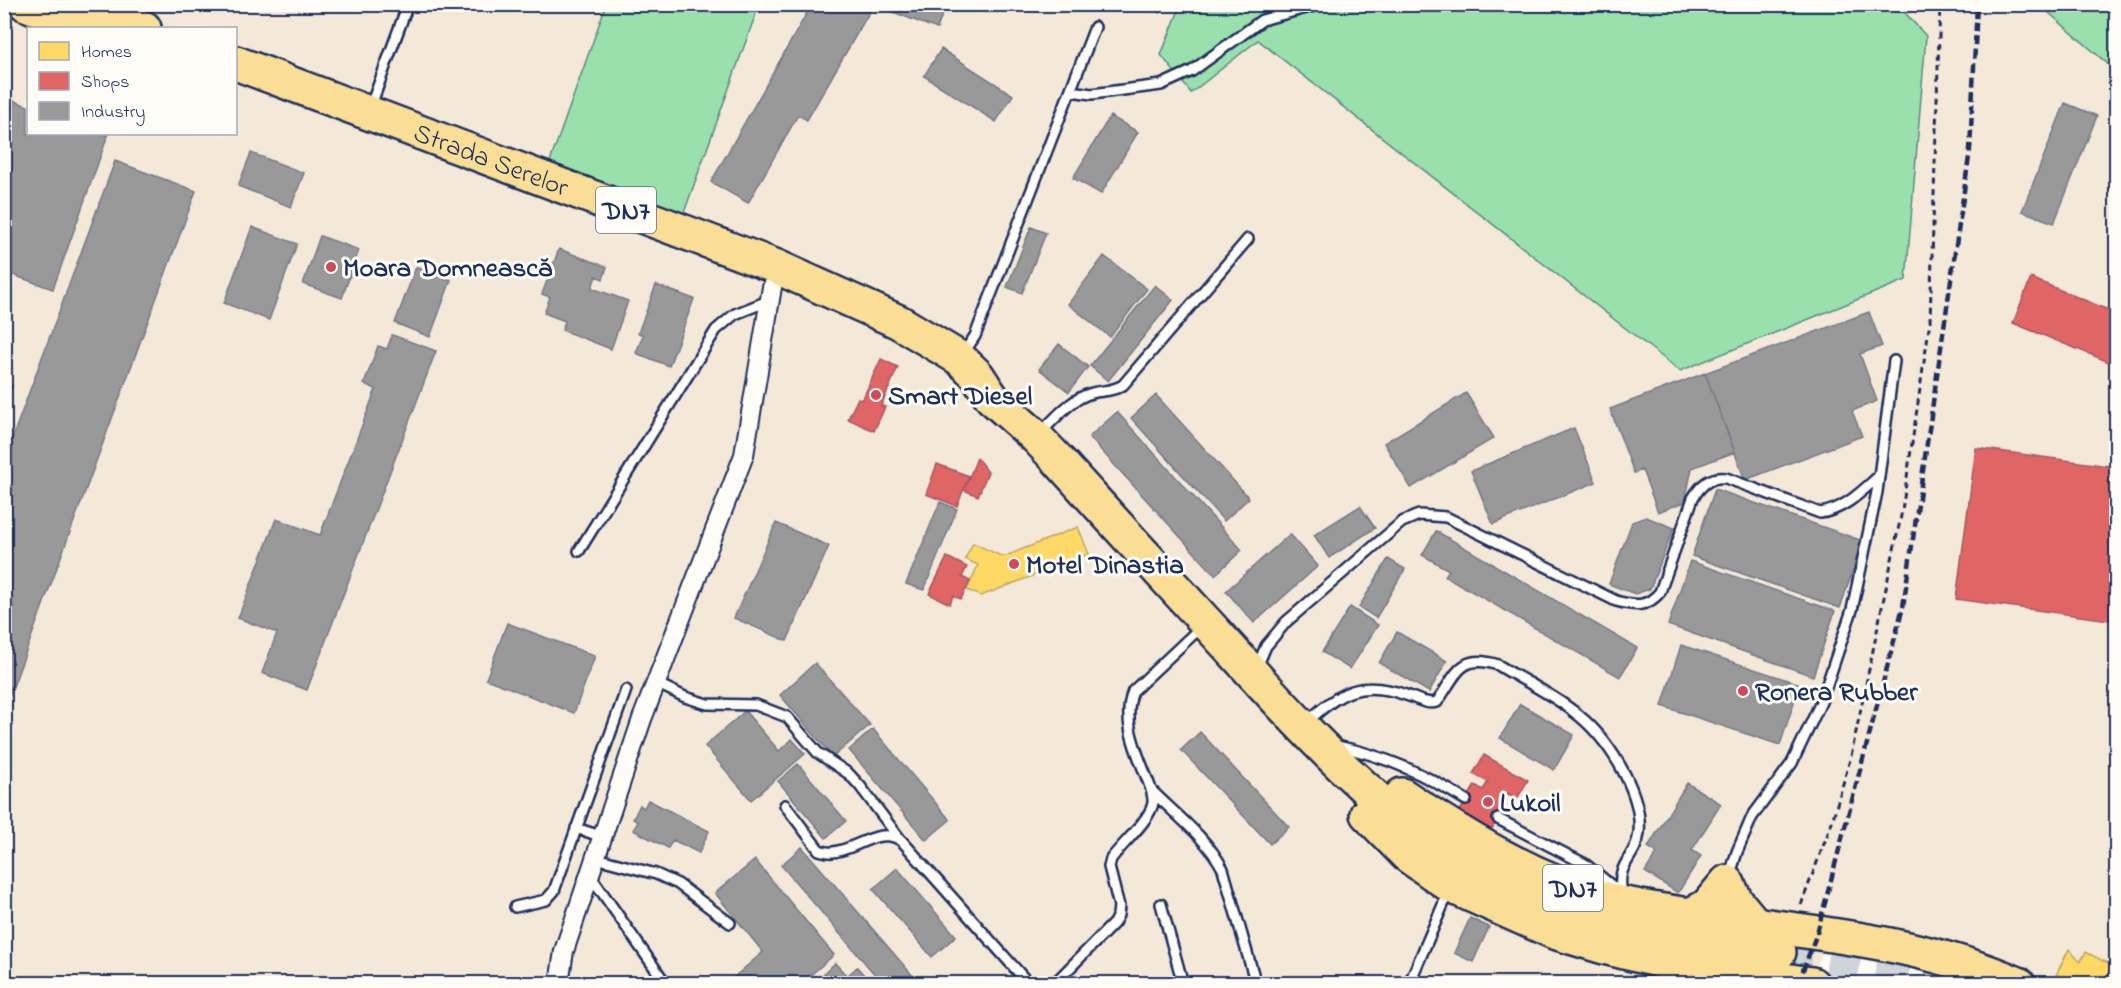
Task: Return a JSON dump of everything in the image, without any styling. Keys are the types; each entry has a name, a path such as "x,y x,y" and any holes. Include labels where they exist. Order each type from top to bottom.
{"highway":[{"path":"26,4 86,27"},
{"path":"80,4 141,27"},
{"name":"Strada Serelor","path":"237,63 777,267 899,322 960,358 977,375 992,398 1036,437 1253,674 1314,736"},
{"name":"Strada Serelor","path":"237,85 556,208 770,294 860,324 933,363 968,389 992,398"},
{"name":"DN7","path":"1314,736 1368,815 1388,837 1426,870 1451,886 1554,932 1671,969 1812,984"},
{"name":"DN7","path":"1314,736 1437,818 1492,851 1572,888 1609,900 1628,899 1690,915 1884,943 1958,962 2018,984"},
{"name":"DN7","path":"1314,736 1402,820 1438,847 1506,888 1582,917 1623,927 1779,952"},
{"path":"1690,915 1707,906 1727,882 1736,901 1755,924"}],"street":[{"path":"559,984 564,951 656,683 744,455 770,294"}],"lane":[{"path":"368,113 408,4"},
{"path":"1071,91 1092,94 1161,85 1192,72 1262,20 1321,4"},
{"path":"960,358 975,336 1095,27"},
{"path":"1036,437 1070,403 1092,392 1115,390 1123,385 1248,239"},
{"path":"579,551 716,330 735,314 770,294"},
{"path":"1727,882 1752,817 1792,763 1821,702 1852,610 1879,476 1894,361"},
{"path":"1253,674 1266,646 1286,622 1402,522 1419,515 1446,517 1616,601 1644,605 1654,600 1660,592 1693,498 1707,481 1718,477 1726,478 1820,513 1840,507 1879,476"},
{"path":"1054,984 1114,923 1119,906 1110,867 1111,858 1148,814 1153,802 1129,723 1128,704 1133,691 1206,622"},
{"path":"1466,800 1399,763 1314,736 1331,700 1353,690 1371,688 1388,689 1432,703 1437,702 1452,675 1465,664 1486,662 1498,665 1573,710 1591,727 1621,767 1636,802 1639,834 1620,875 1628,899"},
{"path":"656,683 685,697 707,704 756,705 787,717 818,753 849,774 860,786 902,841 1029,984"},
{"path":"515,907 546,900 554,891 626,690"},
{"path":"1151,790 1209,848 1223,868 1256,984"},
{"path":"785,804 819,850 832,853 884,836 895,836 902,841"},
{"path":"1498,819 1585,864 1628,899"},
{"path":"576,828 603,837"},
{"path":"593,866 656,874 678,884 730,923"},
{"path":"593,866 666,984"},
{"path":"1409,984 1451,886"},
{"path":"1161,904 1183,984"}],"shaded area":[{"path":"5,5 606,5 547,169 682,218 759,5 1181,5 1161,55 1191,92 1258,40 1680,371 1926,37 1898,5 2040,5 2116,71 2116,983 2010,983 2022,964 1832,923 1811,984 5,984"}],"green space":[{"path":"606,5 759,5 682,218 547,170"},
{"path":"1181,5 1898,5 1926,36 1906,280 1680,371 1258,40 1191,93 1161,55"},
{"path":"2040,5 2116,5 2116,71"}],"building: Homes":[{"path":"1078,527 1089,554 981,596 967,590 978,565 965,559 973,543 1003,557"},
{"path":"2069,949 2080,962 2086,952 2111,965 2109,972 2116,977 2116,984 2066,984 2070,977 2056,975"}],"building: Shops":[{"path":"2031,278 2116,313 2116,365 2013,323"},
{"path":"881,359 898,367 881,406 885,407 874,431 848,419 858,398 862,400"},
{"path":"1976,448 2116,467 2116,621 1956,599"},
{"path":"977,458 988,472 978,496 964,490"},
{"path":"937,464 969,476 957,506 926,494"},
{"path":"947,557 967,567 962,577 970,581 961,599 953,596 950,604 929,594"},
{"path":"1484,755 1528,780 1517,799 1507,793 1501,802 1506,805 1489,834 1457,816 1475,785 1483,790 1488,782 1473,774"}],"building: Industry":[{"path":"812,4 874,4 807,120 798,115 748,203 711,182"},
{"path":"876,4 896,4 893,12"},
{"path":"896,4 946,4 937,29 893,12"},
{"path":"1140,4 1164,4 1160,13"},
{"path":"941,49 1013,95 996,122 924,76"},
{"path":"4,97 27,106 27,135 108,135 53,289 4,272"},
{"path":"2065,103 2097,116 2054,223 2022,211"},
{"path":"1110,116 1138,132 1101,194 1073,178"},
{"path":"251,153 304,173 291,207 238,186"},
{"path":"115,161 196,191 4,711 4,460"},
{"path":"252,227 297,244 269,320 224,303"},
{"path":"1031,227 1046,233 1022,293 1007,287"},
{"name":"Moara Domnească","path":"320,236 359,250 342,298 303,284"},
{"path":"559,249 607,267 603,279 596,276 592,288 628,301 611,349 562,330 565,321 544,313 550,297 542,294"},
{"path":"1104,256 1147,289 1110,337 1068,304"},
{"path":"416,267 451,280 430,337 395,323"},
{"path":"656,285 694,299 669,366 636,353 643,335 638,333"},
{"path":"1155,285 1173,300 1108,381 1090,366"},
{"path":"1869,312 1882,346 1860,354 1877,401 1852,411 1862,436 1745,480 1705,373"},
{"path":"392,335 436,351 307,690 262,673 277,633 238,618 276,519 320,535 376,389 364,384 378,346 387,349"},
{"path":"1059,344 1088,367 1069,392 1039,369"},
{"path":"1705,373 1735,452 1692,468 1685,502 1658,512 1642,470 1634,473 1610,409"},
{"path":"4,383 12,386 4,406"},
{"path":"1466,393 1494,438 1411,488 1384,443"},
{"path":"1156,395 1249,498 1224,521 1131,418"},
{"path":"1117,412 1242,550 1215,575 1089,437"},
{"path":"1574,428 1596,482 1493,524 1471,471"},
{"path":"1715,489 1863,541 1840,608 1692,556"},
{"path":"940,502 957,509 924,590 906,584"},
{"path":"1360,506 1375,528 1329,558 1314,535"},
{"path":"1646,517 1674,528 1650,589 1635,594 1609,584 1632,522"},
{"path":"776,523 829,546 787,641 734,618"},
{"path":"1436,531 1637,648 1620,677 1445,576 1449,570 1422,555"},
{"path":"1290,534 1318,566 1254,623 1226,591"},
{"path":"1388,559 1405,569 1376,618 1359,607"},
{"path":"1690,561 1835,611 1813,676 1668,625"},
{"path":"1350,607 1378,625 1350,669 1322,652"},
{"path":"507,623 595,656 574,713 486,679"},
{"path":"1397,632 1447,661 1429,692 1379,663"},
{"path":"1681,645 1800,684 1780,745 1662,706"},
{"path":"815,663 870,725 833,757 780,695"},
{"path":"1520,704 1574,735 1554,770 1500,738"},
{"path":"745,711 779,751 792,739 805,754 751,800 705,746"},
{"path":"873,729 950,820 926,840 849,750"},
{"path":"1200,732 1289,827 1270,844 1181,750"},
{"path":"798,764 846,821 826,838 778,781"},
{"path":"1687,783 1721,804 1692,850 1701,856 1678,893 1645,872 1657,853 1648,847"},
{"path":"648,800 709,831 699,853 673,840 668,848 633,830 638,822 633,819 640,805 644,808"},
{"path":"802,847 920,984 883,984 781,865"},
{"path":"755,860 834,955 800,984 726,984 763,952 715,893"},
{"path":"897,868 956,936 932,957 873,889"},
{"path":"1470,918 1489,927 1473,962 1454,953"},
{"path":"835,963 847,976 857,967 872,984 813,984"}],"tunnel":[{"path":"1779,952 1892,973 1929,984"}],"railway":[{"path":"1798,984 1817,933 1903,607 1970,150 1977,4"}],"place":[{"name":"Moara Domnească","path":"331,267"},
{"name":"Smart Diesel","path":"876,395"},
{"name":"Motel Dinastia","path":"1014,564"},
{"name":"Ronera Rubber","path":"1743,691"},
{"name":"Lukoil","path":"1488,802"}]}
